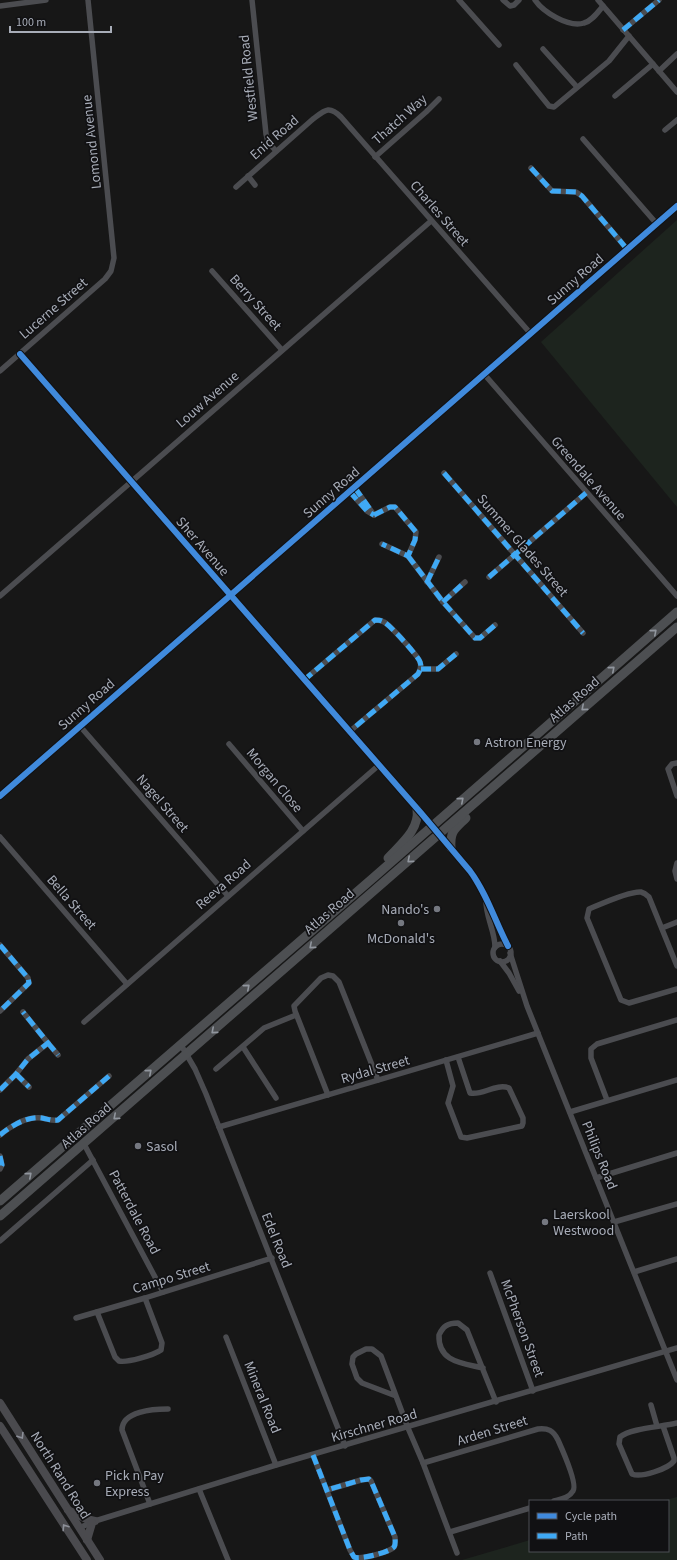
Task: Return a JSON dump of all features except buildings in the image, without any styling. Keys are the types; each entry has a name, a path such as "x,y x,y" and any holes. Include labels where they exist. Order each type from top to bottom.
{"main road":[{"name":"Atlas Road","path":"0,1201 677,612"},
{"name":"Atlas Road","path":"0,1216 677,627"},
{"path":"450,848 450,837 452,833 476,807 481,798"},
{"path":"373,878 416,824 418,817 417,809"},
{"name":"North Rand Road","path":"0,1403 100,1560"},
{"name":"North Rand Road","path":"0,1426 87,1560"},
{"path":"0,1432 20,1457"},
{"path":"66,1508 94,1522 87,1540"},
{"path":"79,1528 77,1534 92,1560"}],"street":[{"path":"0,6 46,0"},
{"name":"Lomond Avenue","path":"88,0 114,258 111,271 105,279"},
{"name":"Westfield Road","path":"252,0 266,134 268,142 276,151"},
{"path":"459,0 499,46"},
{"path":"503,0 510,6 514,5 519,0"},
{"path":"535,0 545,11 562,19 579,24 589,20 603,6"},
{"path":"598,0 677,92"},
{"path":"624,30 659,0"},
{"path":"516,65 549,106 552,107 557,105 609,61 628,36"},
{"path":"543,49 577,87"},
{"path":"659,71 677,54"},
{"path":"615,96 653,64"},
{"name":"Thatch Way","path":"375,157 439,99"},
{"name":"Enid Road","path":"236,187 319,115 330,109"},
{"name":"Charles Street","path":"330,109 341,117 531,334"},
{"path":"665,130 677,120"},
{"path":"583,139 656,223"},
{"path":"531,168 552,190 576,192 582,196 627,249"},
{"path":"248,176 255,185"},
{"name":"Sunny Road","path":"0,796 79,725 350,492 677,206"},
{"name":"Louw Avenue","path":"0,596 431,221"},
{"name":"Berry Street","path":"212,270 282,350"},
{"name":"Lucerne Street","path":"0,371 105,279"},
{"name":"Sher Avenue","path":"20,354 432,826"},
{"name":"Greendale Avenue","path":"484,374 677,596"},
{"name":"Summer Glades Street","path":"444,473 583,633"},
{"path":"354,488 374,515"},
{"path":"350,492 366,511 374,515"},
{"path":"489,578 586,492"},
{"path":"374,515 390,507 395,507 415,530 417,534 408,556"},
{"path":"382,544 408,556 427,582 476,638 480,638 495,625"},
{"path":"427,582 439,557"},
{"path":"444,602 465,582"},
{"path":"304,680 377,620 386,623 416,655 421,663 421,669 418,674 349,732"},
{"path":"421,669 438,669 456,654"},
{"name":"Nagel Street","path":"79,725 228,896"},
{"name":"Morgan Close","path":"229,744 303,831"},
{"path":"677,763 672,764 668,769 677,796"},
{"name":"Reeva Road","path":"84,1022 379,765"},
{"path":"432,826 477,880 508,946 510,953 506,960 500,961 494,956 494,933 486,900"},
{"name":"Bella Street","path":"0,836 126,984"},
{"path":"677,863 675,871 677,879"},
{"path":"677,966 649,897 642,892 636,892 617,898 589,909 587,918 621,1000 629,1003 677,989"},
{"path":"662,928 677,922"},
{"path":"495,947 502,944 508,946"},
{"path":"0,945 28,978 30,983 1,1007"},
{"name":"Philips Road","path":"510,953 527,1006 677,1380"},
{"name":"Philips Road","path":"500,961 509,973 527,1006"},
{"path":"328,1095 294,1008 296,1003 321,978 328,975 336,978 378,1080"},
{"path":"23,1012 58,1054"},
{"path":"216,1069 264,1028 296,1015"},
{"path":"607,1100 591,1058 591,1049 597,1044 677,1020"},
{"name":"Rydal Street","path":"219,1127 538,1033"},
{"path":"0,1089 16,1074 28,1059 48,1043"},
{"name":"Edel Road","path":"181,1045 188,1054 195,1069 219,1127 345,1446"},
{"path":"243,1047 276,1098"},
{"path":"446,1060 453,1086 448,1103 461,1137 467,1138 522,1126 523,1118 509,1088 502,1087 472,1094 470,1093 458,1057"},
{"path":"16,1074 29,1087"},
{"path":"0,1135 10,1127 31,1119 42,1118 58,1120 109,1076"},
{"path":"570,1112 677,1080"},
{"name":"Patterdale Road","path":"84,1144 163,1292"},
{"path":"596,1178 677,1153"},
{"path":"0,1156 2,1165 0,1170"},
{"path":"0,1241 93,1160"},
{"path":"614,1222 677,1204"},
{"name":"Campo Street","path":"76,1318 272,1258"},
{"path":"634,1272 677,1259"},
{"name":"McPherson Street","path":"490,1274 532,1391"},
{"path":"97,1312 115,1357 119,1361 127,1361 155,1354 161,1350 162,1343 145,1298"},
{"path":"483,1368 453,1360 444,1354 440,1348 439,1335 445,1326 458,1323 466,1330 483,1368 496,1402"},
{"name":"Mineral Road","path":"226,1337 276,1465"},
{"name":"Kirschner Road","path":"79,1528 150,1504 276,1465 313,1456 677,1348"},
{"path":"396,1396 366,1385 357,1378 352,1364 353,1357 366,1349 377,1352 381,1356 457,1553"},
{"path":"651,1405 660,1426 674,1458 674,1462 665,1468 635,1475 630,1471 618,1441 620,1437 626,1434 660,1426 677,1423"},
{"path":"150,1504 122,1430 122,1425 127,1419 136,1414 154,1409 168,1409"},
{"name":"Arden Street","path":"423,1463 538,1429 547,1428 555,1434 575,1484 573,1492 569,1496 557,1500"},
{"path":"313,1456 354,1557 361,1558 387,1551 394,1547 395,1537 374,1485 369,1479 328,1490"},
{"path":"199,1489 228,1560"},
{"path":"450,1532 529,1508"}],"shaded area":[{"path":"677,220 677,507 541,342"},
{"path":"677,1497 677,1560 462,1560 529,1540 529,1552 669,1552 669,1500 666,1500"}],"marked path":[{"path":"623,30 659,0"},
{"path":"531,168 552,191 576,192 582,196 627,249"},
{"path":"444,473 583,633"},
{"path":"355,488 370,509"},
{"path":"350,492 367,511 374,515"},
{"path":"489,577 586,493"},
{"path":"374,515 390,507 395,507 416,532 415,540 408,556 382,544"},
{"path":"408,556 443,602 475,638 480,638 495,625"},
{"path":"427,582 439,557"},
{"path":"443,602 465,582"},
{"path":"304,680 375,620 379,620 387,624 410,648 421,664 418,674 349,732"},
{"path":"421,669 438,669 456,654"},
{"path":"0,945 28,978 29,983 0,1011"},
{"path":"0,1090 28,1059 48,1043 23,1012"},
{"path":"48,1043 58,1055"},
{"path":"16,1074 29,1087"},
{"path":"0,1135 9,1128 25,1120 36,1118 58,1120 109,1076"},
{"path":"0,1156 2,1165 0,1169"},
{"path":"313,1455 350,1550 354,1557 357,1558 375,1555 394,1547 395,1537 369,1479 327,1490"}],"cycle path":[{"path":"0,796 677,206"},
{"path":"20,354 470,871 486,898 508,946"}],"place":[{"name":"Astron Energy","path":"477,742"},
{"name":"Nando's","path":"437,909"},
{"name":"McDonald's","path":"401,923"},
{"name":"Sasol","path":"138,1146"},
{"name":"Laerskool Westwood","path":"545,1222"},
{"name":"Pick n Pay Express","path":"97,1483"}]}
